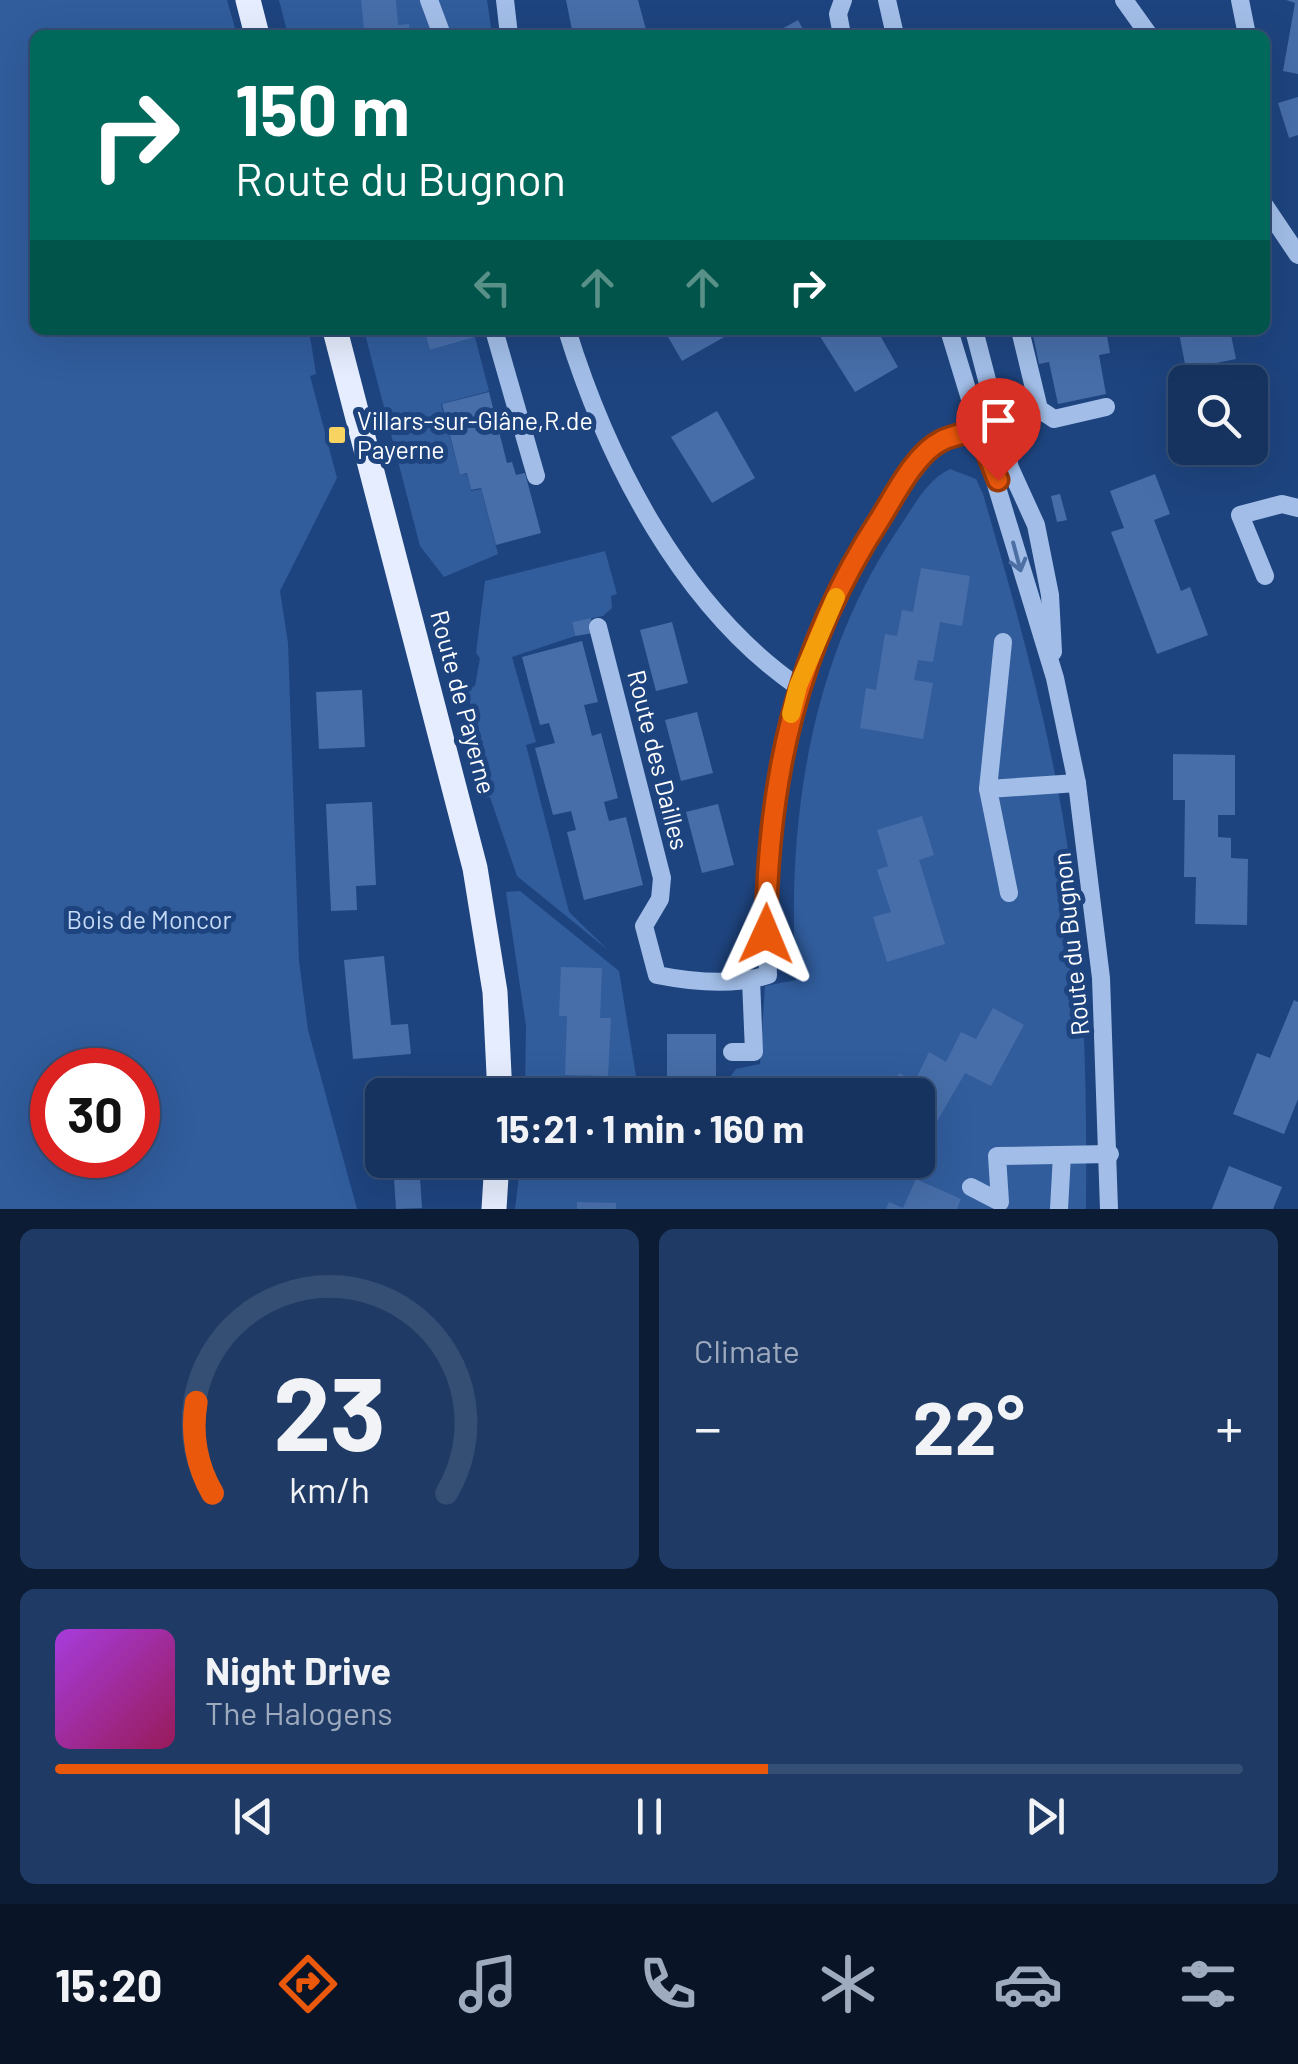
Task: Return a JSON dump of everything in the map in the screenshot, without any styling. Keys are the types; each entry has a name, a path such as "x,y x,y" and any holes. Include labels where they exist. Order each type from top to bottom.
{"main road":[{"path":"248,0 256,30"},
{"name":"Route de Payerne","path":"336,335 474,868 491,960 499,1078"},
{"path":"494,1209 497,1178"}],"street":[{"path":"429,0 440,30"},
{"path":"505,0 508,30"},
{"path":"841,30 838,14 844,0"},
{"path":"887,0 894,30"},
{"path":"1124,0 1145,30"},
{"path":"1240,0 1247,30"},
{"path":"1270,213 1298,255"},
{"path":"495,335 536,476"},
{"path":"569,335 630,482 679,563 758,658 798,686"},
{"name":"Route du Bugnon","path":"950,335 978,430 998,480 1027,593 1055,678 1077,783 1102,978 1109,1209"},
{"name":"Route du Bugnon","path":"975,335 1010,468 1030,505 1045,560 1055,678"},
{"path":"1021,335 1039,408 1054,419 1106,406"},
{"path":"732,1052 754,1052 752,980 768,975 766,894 773,807 798,686 860,550 899,489 941,441 999,425"},
{"path":"1266,576 1240,515 1282,504 1298,508"},
{"name":"Route des Dailles","path":"598,626 662,878 660,899 644,926 658,975 685,981 752,980"},
{"path":"1003,642 988,789 1010,893"},
{"path":"988,789 1077,783"},
{"path":"971,1187 1000,1202 997,1156 1110,1154"},
{"path":"1058,1209 1062,1155"}],"green space":[{"name":"Bois de Moncor","path":"0,0 227,0 236,30 30,30 30,335 310,335 316,374 310,376 337,478 280,591 288,643 299,961 308,1030 357,1209 0,1209"},
{"path":"279,0 487,0 491,30 287,30"},
{"path":"365,335 426,335 430,350 475,337 489,391 441,404 460,475 467,474 471,491 481,489 498,554 444,577 420,546"},
{"path":"950,469 976,479 983,494 1056,778 1071,873 1082,999 1086,1209 515,1209 519,1178 935,1178 935,1078 729,1078 736,1069 760,1064 765,986 796,980 795,863 800,805 824,690 843,635 867,582 897,531 926,488"},
{"path":"605,551 617,594 611,596 612,608 603,616 572,622 575,636 512,657 536,742 526,745 569,912 608,950 517,876 490,797 485,798 468,689 475,686 480,658 476,653 485,581"},
{"path":"520,891 619,971 636,1078 525,1078 526,1026 506,892"}],"building":[{"path":"361,0 396,0 398,25 409,24 410,30 373,28 364,29"},
{"path":"566,0 638,0 646,30 572,30"},
{"path":"1286,0 1298,0 1298,74 1283,71 1295,3"},
{"path":"798,20 803,30 780,30"},
{"path":"1298,97 1298,135 1289,138 1278,103"},
{"path":"426,335 474,335 475,337 430,350"},
{"path":"667,335 726,336 682,361"},
{"path":"819,335 880,335 898,367 855,392"},
{"path":"1033,335 1107,335 1110,353 1099,355 1106,394 1058,404 1049,362 1039,364"},
{"path":"1179,335 1231,335 1236,359 1185,365"},
{"path":"489,392 507,463 512,462 516,475 525,473 541,533 496,545 481,488 471,490 467,473 460,475 442,404"},
{"path":"717,411 755,478 712,503 671,437"},
{"path":"1155,474 1170,514 1154,520 1181,591 1190,587 1208,635 1157,654 1111,532 1124,528 1110,491"},
{"path":"1060,494 1067,520 1057,522 1051,496"},
{"path":"921,568 970,576 962,626 940,622 933,662 918,660 914,680 933,683 923,739 860,728 866,688 876,690 885,634 897,636 902,610 913,612"},
{"path":"591,618 594,633 575,636 572,622"},
{"path":"672,622 688,683 656,691 640,630"},
{"path":"582,641 598,702 584,705 592,736 601,733 618,798 604,802 609,821 626,817 643,885 584,900 567,832 576,830 571,811 553,815 535,748 555,743 549,723 540,725 522,657"},
{"path":"362,690 365,747 319,749 316,692"},
{"path":"697,712 713,773 681,781 665,720"},
{"path":"1173,754 1235,755 1235,815 1218,815 1218,837 1231,838 1231,858 1248,859 1247,925 1195,924 1196,877 1184,877 1185,800 1173,800"},
{"path":"372,802 376,885 356,886 357,910 331,911 326,804"},
{"path":"718,804 734,865 702,873 686,812"},
{"path":"922,816 934,855 919,860 945,944 887,962 873,917 891,912 877,870 888,866 877,830"},
{"path":"384,956 391,1025 408,1024 411,1054 353,1059 344,960"},
{"path":"561,967 602,968 600,1018 611,1018 608,1076 565,1075 567,1016 559,1016"},
{"path":"1294,1000 1298,1002 1298,1099 1284,1134 1233,1114 1257,1053 1270,1058"},
{"path":"993,1008 1024,1025 991,1086 965,1073 935,1125 935,1078 916,1078 929,1052 946,1062 961,1032 976,1039"},
{"path":"667,1034 716,1034 716,1078 667,1078"},
{"path":"1229,1166 1282,1187 1273,1209 1212,1209"},
{"path":"394,1178 420,1178 422,1208 396,1209"},
{"path":"916,1179 961,1199 957,1209 886,1209 889,1202 903,1208"},
{"path":"577,1202 616,1203 616,1209 577,1209"}],"slow traffic":[{"path":"791,714 798,686 836,597"}],"place":[{"name":"Villars-sur-Glâne,R.de Payerne","path":"337,435"}],"route":[{"path":"766,934 773,807 798,686 860,550 899,489 941,441 978,430 998,480"}]}
